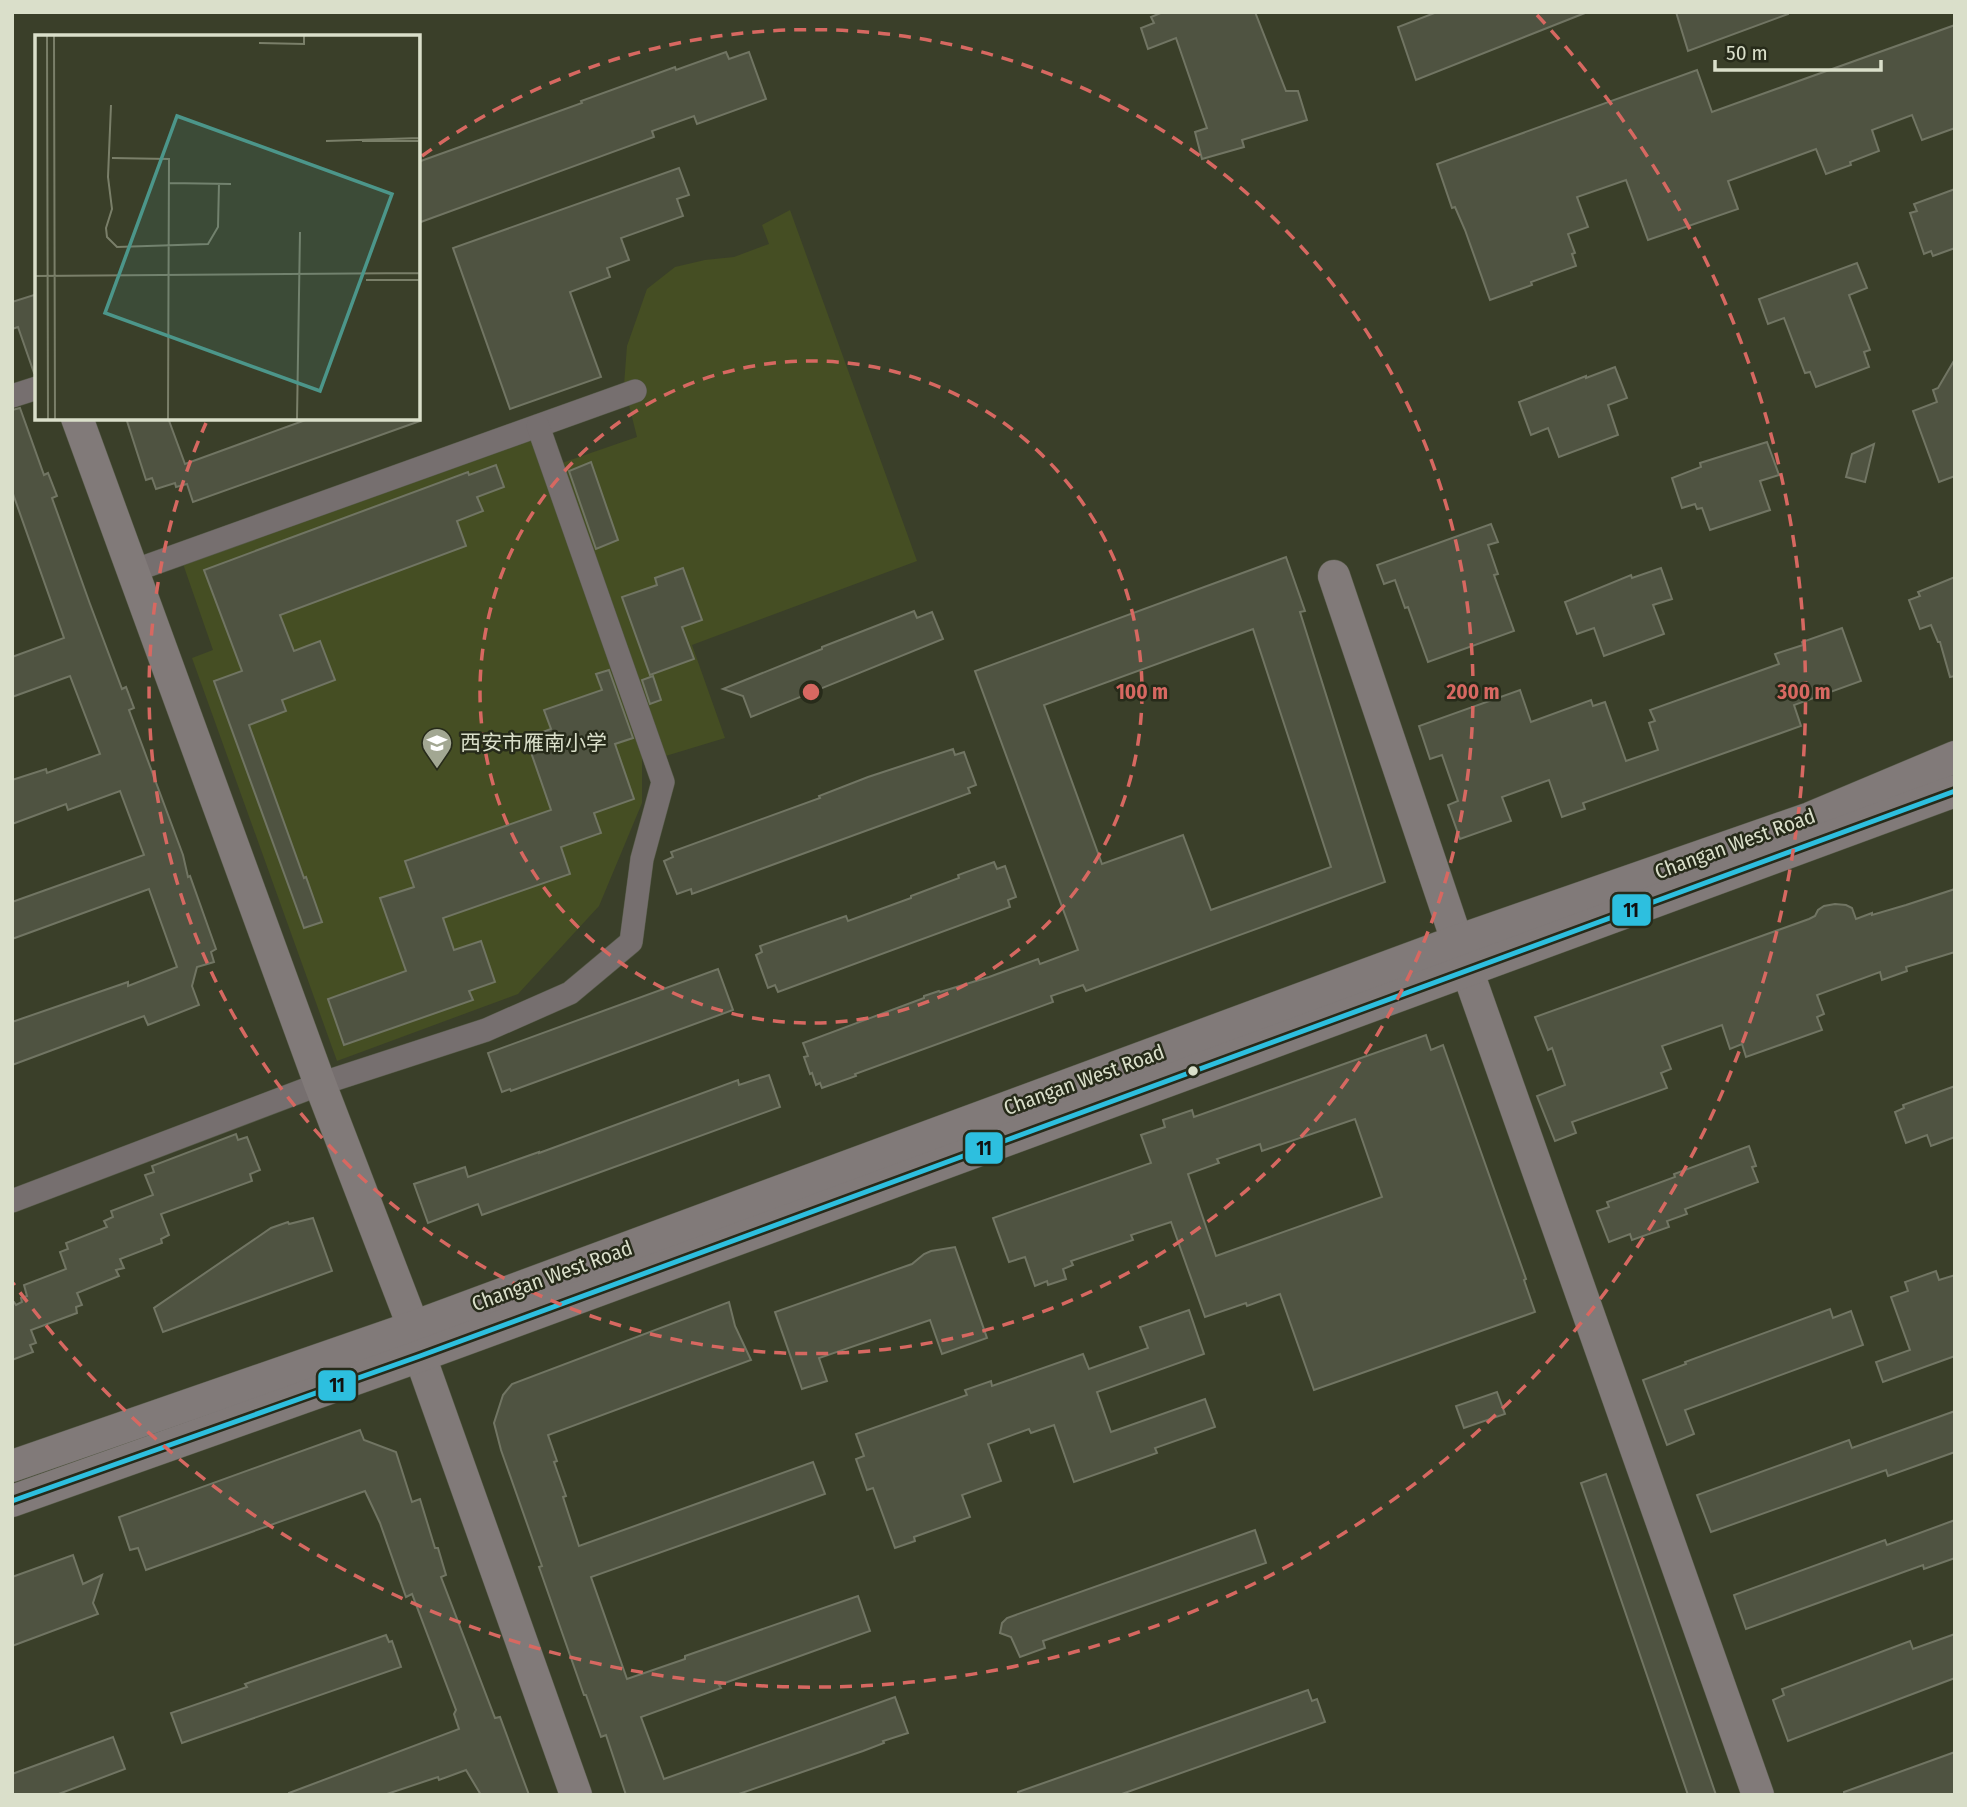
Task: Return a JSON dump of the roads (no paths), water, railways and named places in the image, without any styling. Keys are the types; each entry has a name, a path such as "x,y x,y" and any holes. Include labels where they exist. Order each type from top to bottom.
{"main road":[{"path":"78,420 320,1084 417,1341 576,1795"},
{"path":"1335,576 1463,956 1758,1795"},
{"name":"Changan West Road","path":"12,1501 417,1341 1463,956 1810,818 1955,757"},
{"name":"Changan West Road","path":"1463,956 1955,791"},
{"name":"Changan West Road","path":"12,1466 417,1341"}],"street":[{"path":"12,396 35,389"},
{"path":"133,571 635,391"},
{"path":"12,1200 320,1084 486,1030 570,993 631,942 642,859 663,782 538,426"}],"place":[{"name":"西安市雁南小学","path":"437,770"}]}
